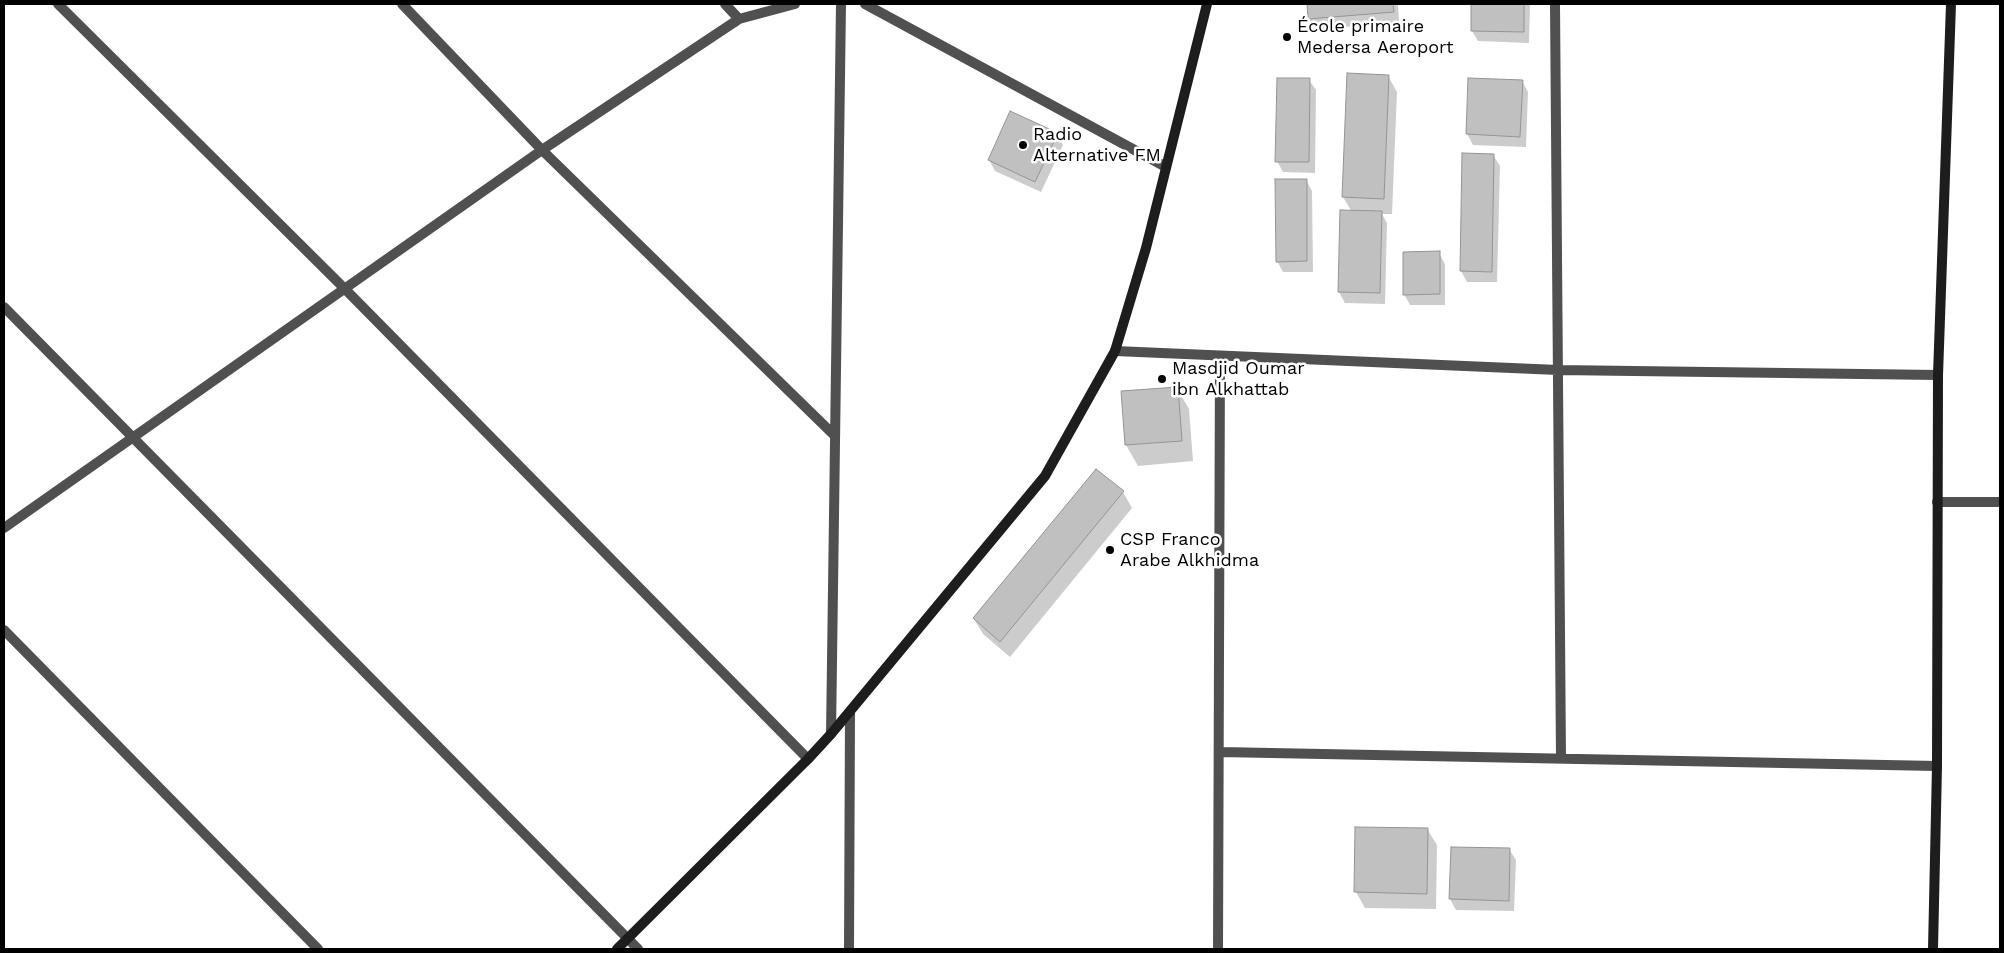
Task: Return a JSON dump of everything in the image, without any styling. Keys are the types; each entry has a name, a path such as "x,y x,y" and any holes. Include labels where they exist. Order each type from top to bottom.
{"street":[{"path":"58,4 345,288 808,759"},
{"path":"402,4 542,150 835,436"},
{"path":"725,4 739,19"},
{"path":"4,528 542,150 739,19 795,4"},
{"path":"831,734 841,4"},
{"path":"865,4 876,7 1166,167"},
{"path":"617,949 831,734 1045,476 1115,351 1146,248 1207,4"},
{"path":"1555,4 1561,758"},
{"path":"1933,949 1937,766 1938,375 1951,4"},
{"path":"4,307 638,949"},
{"path":"1115,351 1558,370 1938,375"},
{"path":"1218,949 1220,356"},
{"path":"1937,502 2000,502"},
{"path":"4,630 318,949"},
{"path":"850,712 850,949"},
{"path":"1220,752 1937,766"}],"building":[{"path":"1307,4 1393,4 1394,12 1308,19"},
{"path":"1471,4 1524,4 1524,32 1471,31"},
{"path":"1347,73 1389,75 1384,199 1342,197"},
{"path":"1277,78 1310,78 1309,162 1275,162"},
{"path":"1468,78 1523,80 1520,137 1466,134"},
{"path":"1010,111 1058,133 1035,182 988,160"},
{"path":"1462,153 1494,154 1492,272 1460,271"},
{"path":"1275,179 1307,179 1307,261 1276,262"},
{"path":"1340,210 1382,211 1380,293 1338,292"},
{"path":"1440,251 1440,294 1403,295 1403,252"},
{"path":"1178,387 1182,441 1125,445 1121,391"},
{"path":"1096,469 1124,491 1000,642 973,618"},
{"path":"1355,827 1428,828 1427,894 1354,892"},
{"path":"1451,847 1510,848 1509,901 1449,899"}],"place":[{"name":"École primaire Medersa Aeroport","path":"1287,37"},
{"name":"Radio Alternative FM","path":"1023,145"},
{"name":"Masdjid Oumar ibn Alkhattab","path":"1162,379"},
{"name":"CSP Franco Arabe Alkhidma","path":"1110,550"}]}
